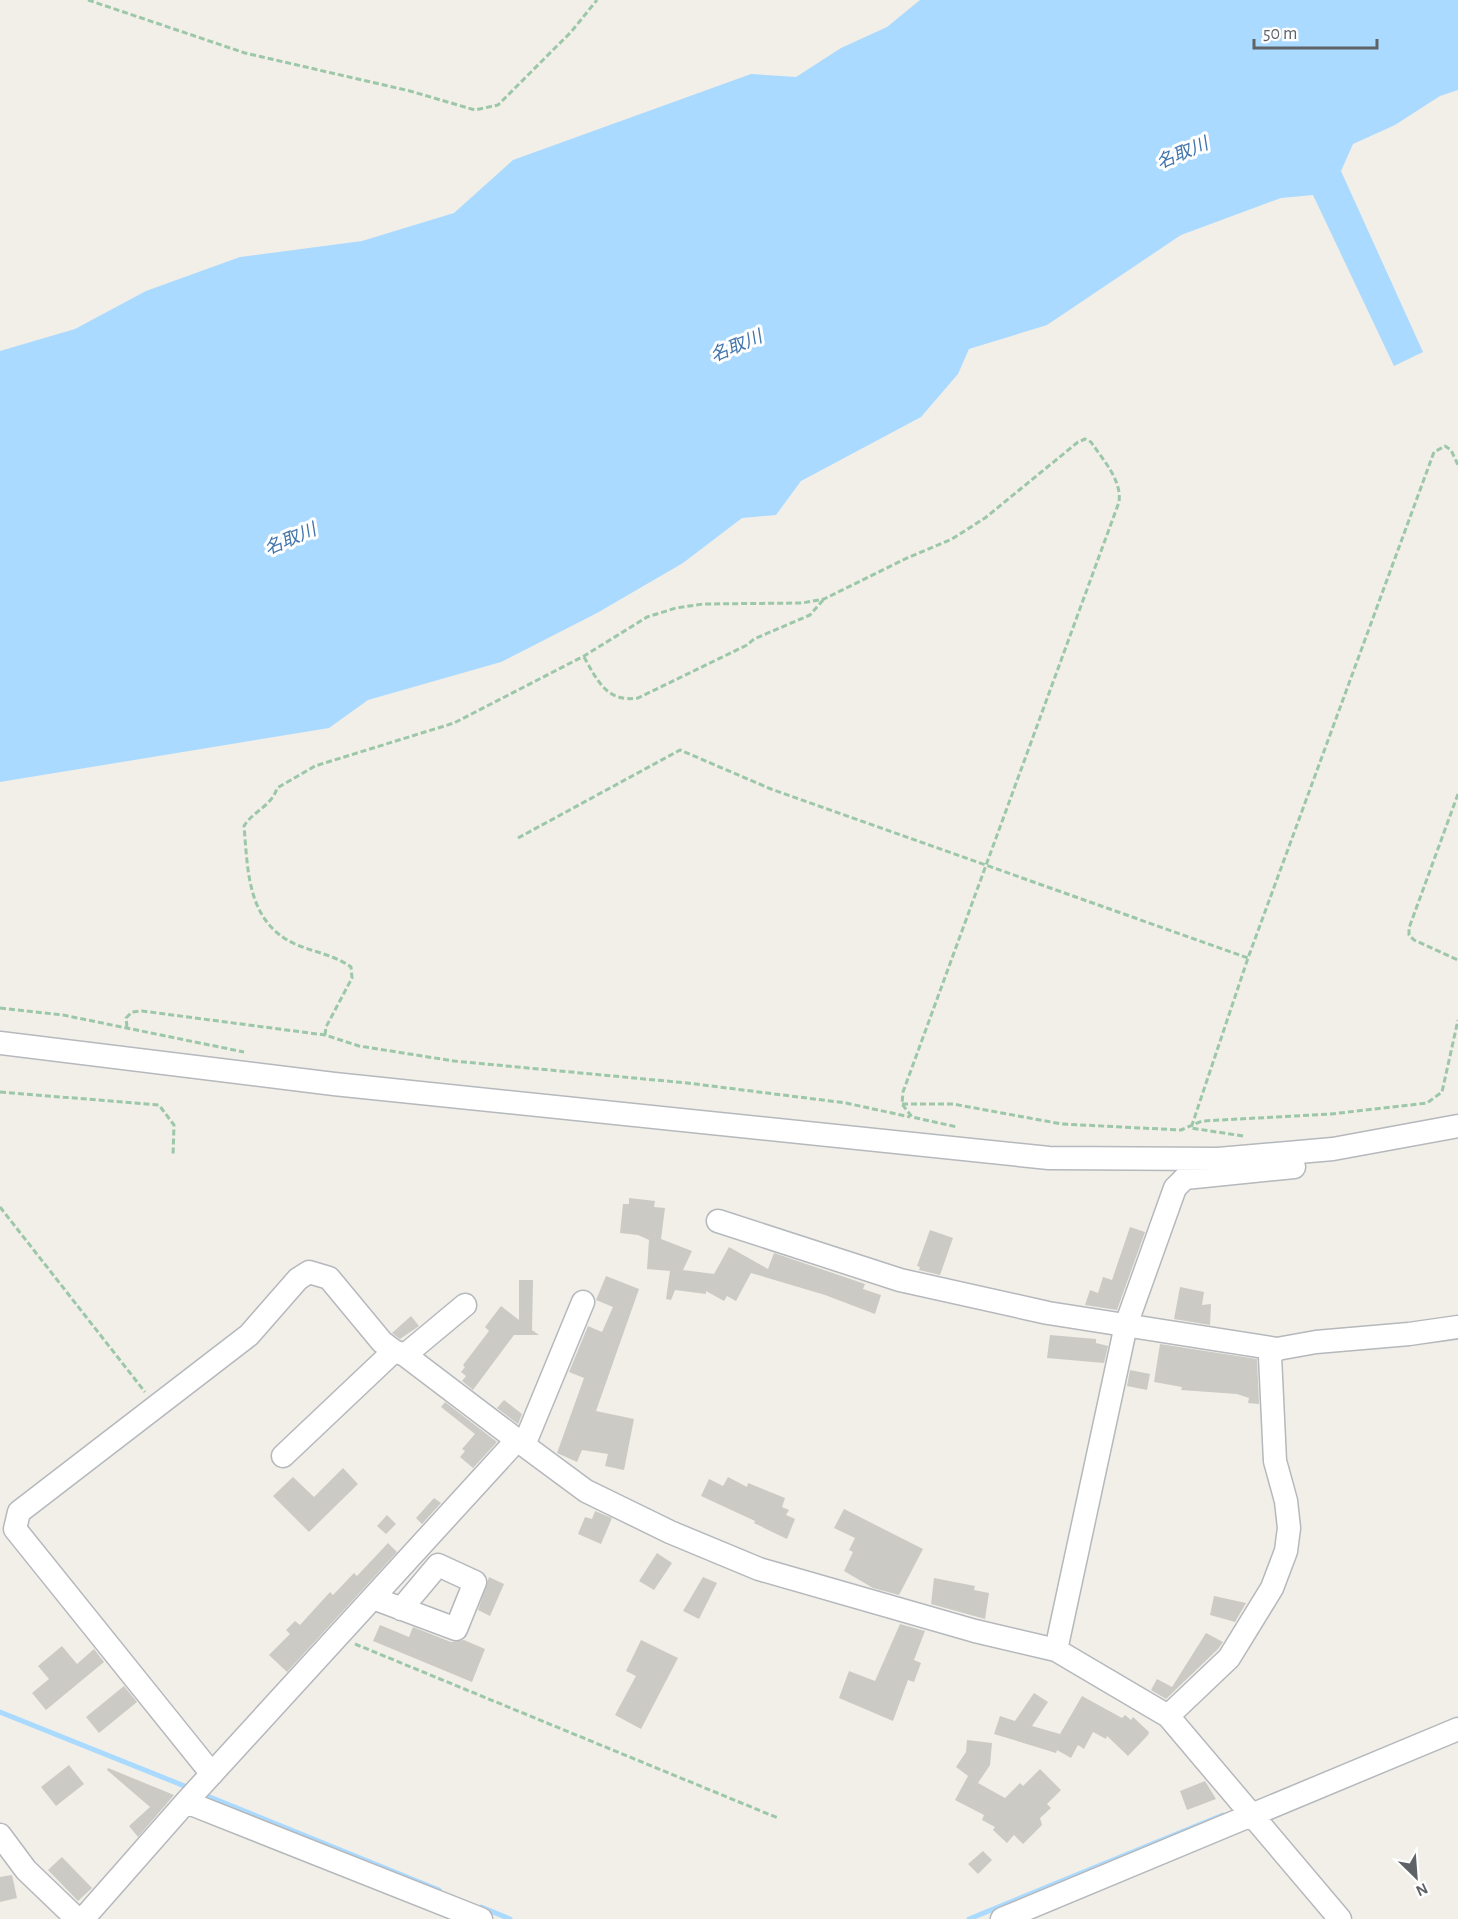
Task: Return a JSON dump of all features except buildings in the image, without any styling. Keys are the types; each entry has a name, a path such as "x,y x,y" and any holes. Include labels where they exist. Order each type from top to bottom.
{"street":[{"path":"0,1043 334,1084 1049,1158 1218,1159 1325,1150 1458,1126"},
{"path":"1056,1650 1126,1325 1175,1188 1185,1178 1251,1173 1295,1166 1314,1159 1325,1150"},
{"path":"718,1221 900,1280 1048,1313 1277,1349 1458,1327"},
{"path":"480,1919 198,1790 15,1529 20,1512 249,1335 298,1279 309,1272 329,1278 382,1342 586,1491 670,1532 759,1569 975,1631 1056,1650 1168,1716 1340,1919"},
{"path":"83,1919 337,1637 520,1442 583,1302"},
{"path":"283,1456 400,1353 465,1305"},
{"path":"1168,1716 1229,1658 1272,1588 1286,1551 1289,1528 1286,1501 1275,1461 1270,1367 1270,1356 1277,1349"},
{"path":"373,1598 401,1609"},
{"path":"1002,1919 1245,1808 1458,1729"},
{"path":"0,1835 56,1910 77,1919"}],"path":[{"path":"88,0 245,53 400,88 475,110 498,105 572,32 597,0"},
{"path":"325,1035 326,1027 352,978 351,967 343,961 293,943 275,932 252,899 244,826 274,798 277,788 315,766 354,752 440,729 584,657 647,617 676,608 702,604 802,603 824,599 907,558 952,539 985,518 1078,442 1085,439 1091,442 1117,482 1120,492 1119,502 903,1092 902,1104 912,1117"},
{"path":"1191,1128 1248,958 1434,452 1445,446 1451,450 1458,465"},
{"path":"584,657 602,688 610,695 627,700 638,698 747,645 754,639 810,615 824,599"},
{"path":"518,838 680,750 771,789 1248,958"},
{"path":"1458,794 1409,928 1409,935 1414,940 1458,960"},
{"path":"0,1008 63,1015 250,1053"},
{"path":"127,1027 126,1018 132,1012 142,1011 325,1035 359,1046 454,1061 687,1083 846,1103 968,1130"},
{"path":"902,1104 953,1104 1062,1124 1181,1130 1191,1128 1203,1121 1330,1114 1427,1103 1442,1092 1458,1020"},
{"path":"0,1092 151,1102 159,1105 174,1125 173,1156"},
{"path":"1191,1128 1247,1137"},
{"path":"0,1207 157,1408"},
{"path":"337,1637 778,1818"}],"water":[{"name":"名取川","path":"920,0 1458,0 1458,90 1440,96 1395,125 1353,144 1341,171 1423,352 1394,366 1313,195 1281,198 1181,235 1047,325 969,349 958,374 921,417 801,481 776,515 742,518 683,563 597,613 501,662 368,700 329,728 0,782 0,351 75,329 146,291 240,257 362,241 454,213 513,160 751,74 796,77 841,48 887,27"}],"waterway":[{"path":"0,1712 192,1789"},
{"path":"200,1793 439,1890"},
{"path":"969,1919 1223,1815"},
{"path":"481,1907 510,1919"}]}
